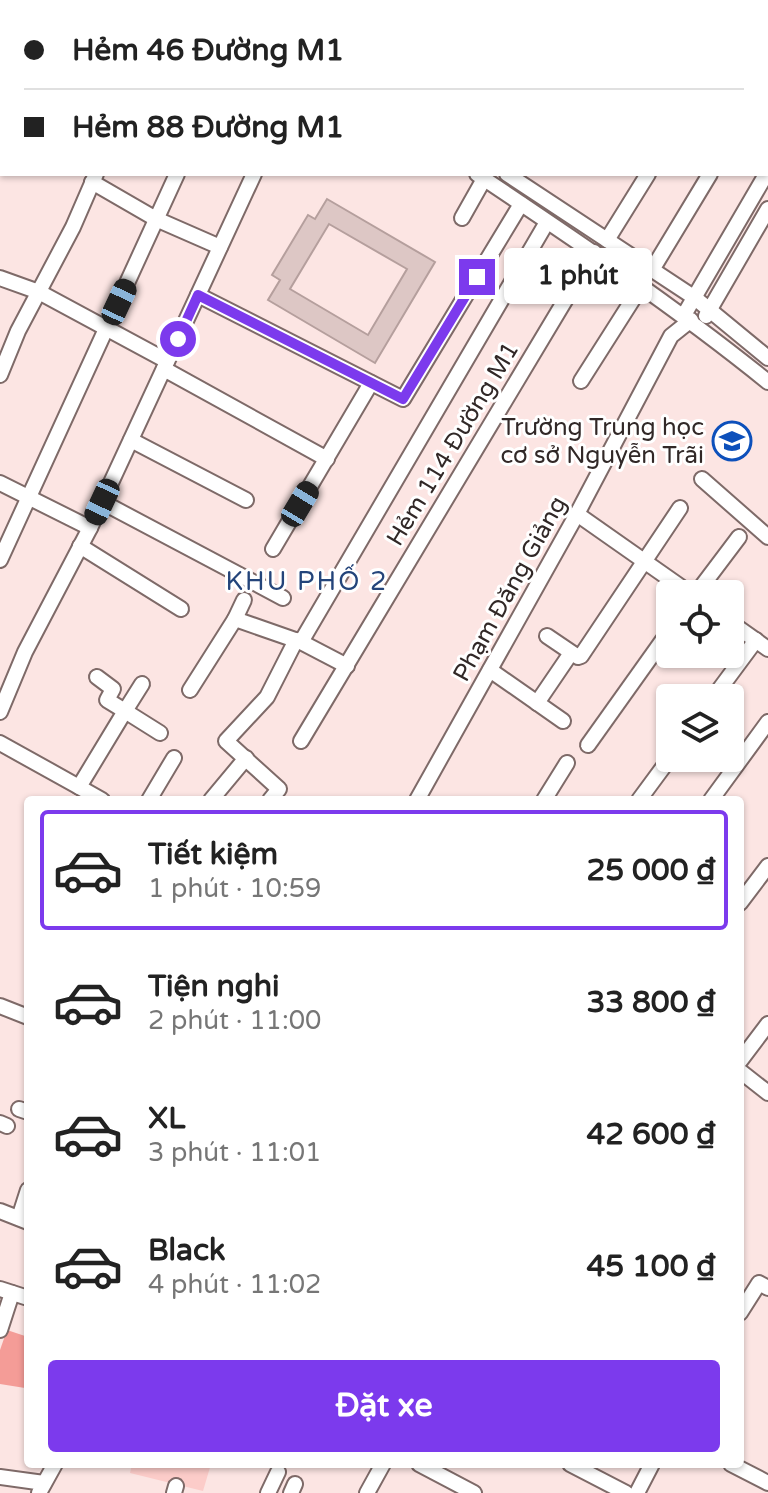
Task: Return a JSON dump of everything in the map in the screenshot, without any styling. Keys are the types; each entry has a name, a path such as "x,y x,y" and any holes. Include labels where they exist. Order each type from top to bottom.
{"street":[{"path":"0,560 176,176"},
{"path":"0,712 25,652 90,528 253,176"},
{"path":"462,218 480,176 691,320 768,382"},
{"path":"510,176 695,298 768,358"},
{"path":"607,240 647,176"},
{"path":"652,270 709,176"},
{"name":"Phạm Đăng Giảng","path":"691,320 695,298 764,176"},
{"path":"0,375 18,331 73,227 94,178 156,219 220,247"},
{"path":"198,295 403,399 521,204"},
{"name":"Phạm Đăng Giảng","path":"419,796 577,514 671,336 691,320 711,310 768,209"},
{"path":"273,796 279,789 226,741 267,697 547,222"},
{"name":"Hẻm 114 Đường M1","path":"301,741 594,252"},
{"path":"0,278 39,292 106,329 327,459"},
{"path":"581,381 642,285"},
{"path":"273,549 371,383"},
{"path":"131,440 246,500"},
{"path":"702,479 768,537"},
{"path":"0,483 90,528"},
{"path":"102,502 283,598"},
{"path":"547,636 571,653 581,656 680,508"},
{"path":"577,514 672,580"},
{"path":"704,580 739,537"},
{"path":"80,546 181,609"},
{"path":"190,690 244,600"},
{"path":"235,619 299,641 347,666"},
{"path":"726,684 762,644 744,632"},
{"path":"588,745 656,650"},
{"path":"537,703 571,653"},
{"path":"490,670 563,721"},
{"path":"97,677 113,689 107,700 160,733"},
{"path":"79,787 142,684"},
{"path":"714,796 768,722"},
{"path":"0,743 95,796"},
{"path":"151,796 174,758"},
{"path":"214,796 246,758"},
{"path":"546,796 567,763"},
{"path":"642,796 660,772"},
{"path":"744,898 768,866"},
{"path":"0,1006 24,1015"},
{"path":"744,1056 768,1024"},
{"path":"744,1074 768,1093"},
{"path":"0,1211 23,1220"},
{"path":"744,1308 763,1286"},
{"path":"0,1330 6,1291"},
{"path":"0,1477 42,1488 53,1468"},
{"path":"367,1493 381,1468"},
{"path":"427,1468 474,1493"},
{"path":"578,1468 626,1493"},
{"path":"637,1493 650,1468"},
{"path":"739,1468 768,1483"},
{"path":"268,1493 278,1472"}],"shaded area":[{"path":"7,1330 24,1336 24,1388 0,1384 0,1350"},
{"path":"131,1468 210,1468 203,1491 130,1473"}],"building":[{"path":"327,199 435,262 375,363 268,300 280,280 272,275 308,215 315,219","holes":["329,224 407,269 368,335 290,289"]}],"place":[{"name":"Trường Trung học cơ sở Nguyễn Trãi","path":"732,441"}],"district":[{"name":"KHU PHỐ 2","path":"307,581"}],"route":[{"path":"178,339 198,295 403,399 477,277"}]}
